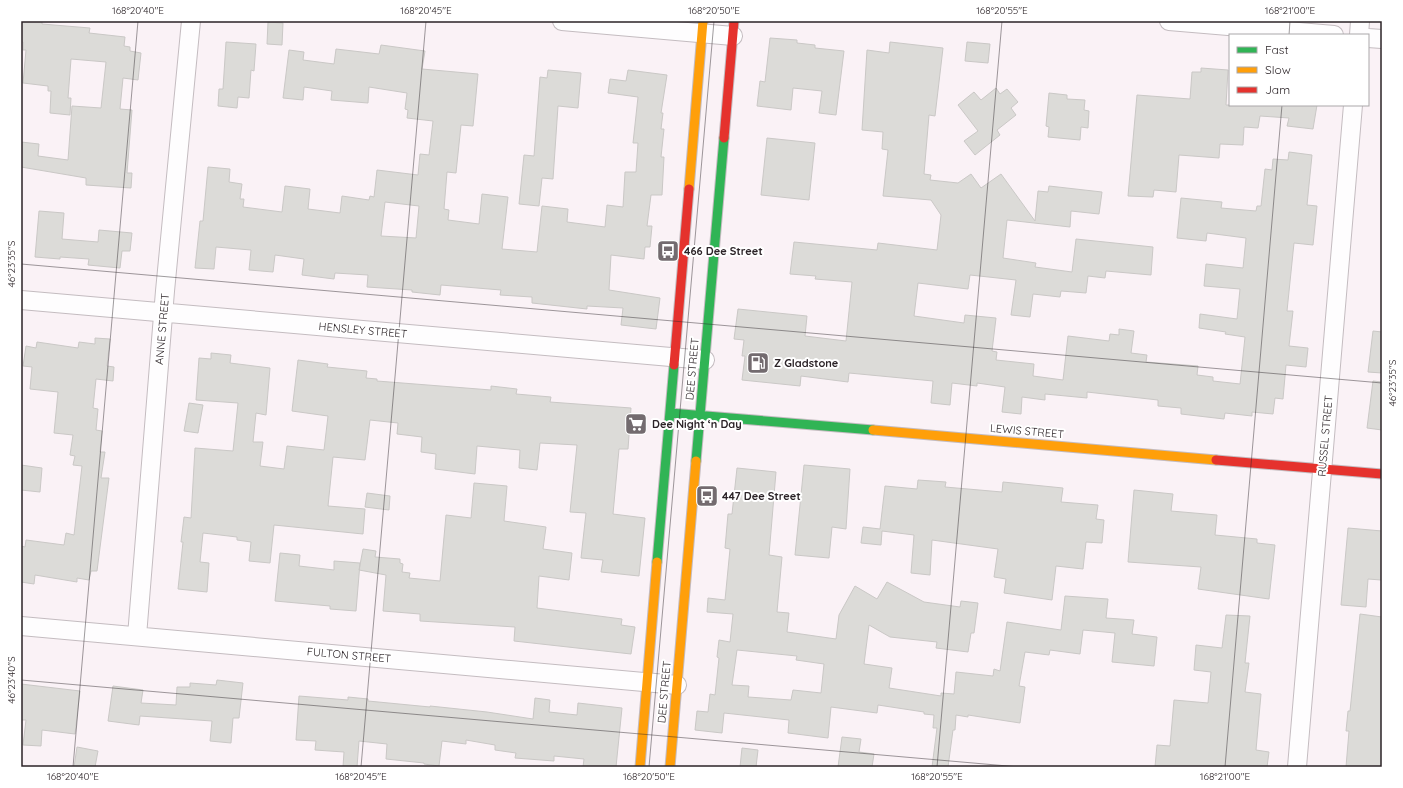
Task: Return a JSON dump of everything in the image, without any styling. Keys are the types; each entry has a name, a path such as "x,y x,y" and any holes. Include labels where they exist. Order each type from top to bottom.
{"main road":[{"name":"DEE STREET","path":"640,767 703,27"},
{"name":"DEE STREET","path":"670,767 733,28"},
{"name":"LEWIS STREET","path":"670,413 1382,474"}],"street":[{"name":"ANNE STREET","path":"136,636 190,21"},
{"path":"562,21 733,28"},
{"path":"1169,21 1322,34"},
{"path":"1359,34 1360,21"},
{"path":"1369,38 1382,39"},
{"name":"RUSSEL STREET","path":"1297,767 1353,106"},
{"name":"HENSLEY STREET","path":"21,300 705,360"},
{"name":"FULTON STREET","path":"21,626 677,685"}],"building":[{"path":"21,21 42,21 42,24 90,28 89,33 125,37 124,46 130,47 130,51 141,53 138,80 123,78 120,109 132,110 127,173 132,173 131,188 86,185 86,178 21,167 21,142 39,144 38,156 68,160 72,106 101,108 106,62 71,59 68,98 71,98 70,115 50,113 51,91 48,91 48,86 23,83 26,50 23,50 23,42 21,42"},
{"path":"268,22 283,23 282,45 267,44"},
{"path":"770,38 797,40 797,43 815,45 815,48 844,51 836,115 819,113 822,91 793,88 791,110 757,106 760,81 765,82"},
{"path":"226,42 256,44 254,71 251,70 249,98 238,97 237,108 218,106 219,89 223,89"},
{"path":"890,42 943,48 935,116 929,115 924,174 931,175 930,180 958,183 971,174 981,188 1001,174 1035,221 1038,191 1048,192 1049,186 1102,192 1099,214 1071,211 1070,227 1007,220 1003,258 1036,263 1035,267 1072,272 1076,239 1153,247 1151,275 1106,271 1105,278 1088,276 1086,293 1061,291 1060,297 1033,294 1030,317 1011,315 1016,280 970,275 968,289 918,283 914,316 964,323 965,315 996,318 992,351 997,352 996,360 1034,364 1033,376 1063,380 1068,336 1109,341 1110,334 1119,335 1119,329 1134,331 1131,353 1147,355 1146,362 1198,366 1197,375 1213,377 1213,381 1240,384 1245,337 1225,334 1226,332 1199,328 1200,314 1237,319 1240,289 1204,286 1206,264 1243,268 1246,238 1207,233 1206,241 1177,238 1181,198 1222,202 1221,208 1256,211 1257,206 1261,206 1265,169 1272,170 1273,159 1288,160 1289,152 1312,155 1307,205 1317,206 1313,245 1294,243 1287,311 1293,311 1289,346 1308,348 1306,367 1286,365 1283,399 1275,398 1273,414 1252,412 1252,416 1225,413 1224,419 1181,414 1181,408 1158,406 1158,400 1087,392 1087,398 1045,394 1045,400 1022,397 1021,414 1002,412 1005,387 977,383 977,386 952,383 950,405 931,403 933,381 849,373 848,382 801,376 800,386 742,380 745,356 742,356 744,340 734,339 738,309 807,316 805,336 846,341 852,282 815,279 816,276 790,274 794,242 877,250 878,243 937,250 941,215 931,200 883,196 888,150 882,149 883,132 862,130 867,50 889,53"},
{"path":"967,42 990,44 988,63 965,61"},
{"path":"381,45 425,51 422,69 478,74 473,126 461,125 456,173 447,172 444,209 449,210 448,220 479,224 482,194 508,197 502,249 537,252 542,206 568,209 567,222 605,227 607,205 623,207 625,172 636,172 638,143 633,143 638,97 608,93 610,79 626,81 628,70 667,75 661,113 663,113 661,129 664,129 661,157 664,157 662,195 651,195 647,226 652,226 650,247 645,247 644,259 611,255 609,290 660,298 656,329 621,325 623,308 587,306 587,309 532,303 532,297 500,295 501,290 441,285 440,295 412,292 412,290 367,287 368,275 335,273 334,279 302,275 304,259 275,255 273,272 249,270 251,250 216,247 214,269 195,268 200,221 203,221 208,167 230,169 229,182 242,184 240,199 244,199 243,207 282,212 285,186 310,189 308,209 340,213 342,196 369,200 370,196 374,197 377,170 418,175 420,154 429,155 433,121 407,118 408,110 405,109 407,93 369,87 368,103 331,100 332,91 304,87 303,100 283,98 289,50 304,52 303,60 334,64 336,49 379,54","holes":["385,202 419,206 416,238 381,236"]},
{"path":"1201,68 1228,70 1226,105 1229,106 1317,106 1313,129 1287,126 1289,118 1260,116 1258,128 1244,127 1243,145 1220,144 1219,158 1179,155 1176,192 1154,190 1153,197 1128,196 1137,95 1190,99 1192,72 1201,72"},
{"path":"548,70 581,73 578,108 558,106 553,179 542,178 539,206 519,204 524,155 534,156 540,77 547,78"},
{"path":"996,88 1000,94 1007,89 1018,102 1011,108 1016,115 997,130 1000,135 975,155 964,141 978,131 958,105 974,92 981,100"},
{"path":"1049,93 1067,95 1067,99 1085,100 1084,110 1089,111 1088,128 1081,127 1080,140 1048,137 1049,127 1046,126"},
{"path":"767,138 815,143 809,200 761,195"},
{"path":"39,211 64,213 62,239 98,242 99,230 132,233 130,251 122,251 120,268 88,265 89,259 35,257"},
{"path":"1373,331 1382,332 1382,373 1368,372"},
{"path":"95,338 110,339 107,366 114,367 113,381 96,379 93,408 98,409 96,430 102,431 100,452 105,452 101,478 109,478 97,571 91,571 89,580 77,578 77,582 35,575 34,584 21,582 21,546 25,547 26,540 64,545 66,533 74,535 82,466 73,465 75,456 70,455 73,435 54,433 58,392 30,389 32,367 23,366 26,346 36,348 37,342 78,348 79,342 95,344"},
{"path":"211,353 231,355 230,363 270,368 266,415 256,413 253,442 263,442 260,466 284,469 287,446 324,450 328,416 292,411 298,360 328,364 327,367 367,371 366,378 377,379 377,381 491,390 491,386 517,389 516,394 551,397 550,402 631,408 628,449 619,449 613,514 645,518 639,576 601,572 603,560 581,558 586,513 570,512 577,445 540,443 537,470 519,468 520,450 477,446 475,474 435,469 436,454 421,452 422,437 397,434 398,423 370,420 365,460 333,457 328,506 365,509 363,534 274,525 270,563 249,561 251,542 237,540 237,537 203,533 200,562 209,563 207,592 178,589 184,517 191,518 195,448 233,451 238,403 196,400 199,358 211,359"},
{"path":"1373,381 1382,382 1382,430 1367,428"},
{"path":"189,403 203,405 198,433 184,431"},
{"path":"21,465 42,468 40,492 21,490"},
{"path":"804,465 850,469 846,529 832,527 829,558 795,555"},
{"path":"737,468 776,472 769,555 782,557 777,612 789,613 787,632 836,639 839,615 855,586 877,599 887,582 924,602 960,607 961,601 978,603 974,633 971,633 968,652 936,648 937,642 890,637 869,625 864,664 892,668 889,688 941,696 941,693 954,694 956,672 993,676 994,669 1000,671 1007,622 1061,630 1065,596 1108,599 1106,618 1134,620 1132,634 1157,637 1154,666 1112,662 1115,633 1083,630 1080,654 1050,650 1049,655 1025,652 1019,686 1025,687 1020,723 968,715 968,717 956,715 955,730 953,730 948,767 932,767 937,728 933,728 934,715 878,705 877,713 831,707 828,738 788,733 789,720 724,713 722,733 695,730 697,711 708,712 710,694 715,695 719,658 717,657 719,640 730,642 733,614 707,612 708,598 725,600 730,549 725,548 728,514 732,514","holes":["737,650 797,656 796,660 824,664 821,693 793,690 791,700 748,697 749,686 732,685"]},
{"path":"918,480 946,482 945,487 1002,492 1003,482 1063,488 1061,502 1098,505 1096,519 1104,520 1102,543 1086,542 1083,569 1056,566 1052,600 1004,593 1006,579 994,577 998,549 932,540 930,575 911,573 914,535 882,531 881,545 861,543 863,527 880,529 885,486 917,489"},
{"path":"474,483 507,486 504,521 546,527 543,549 572,553 569,580 539,576 537,608 622,619 621,625 635,627 631,654 514,641 515,627 420,621 420,614 383,611 386,575 359,570 363,549 376,551 375,557 400,559 400,563 403,564 402,572 410,573 409,578 440,581 446,515 471,518"},
{"path":"1134,490 1173,494 1171,511 1217,515 1215,535 1257,539 1257,543 1275,545 1269,599 1198,589 1201,567 1128,562"},
{"path":"367,493 390,496 389,510 365,507"},
{"path":"1348,528 1382,531 1381,580 1368,579 1366,607 1341,605"},
{"path":"280,553 300,555 299,566 334,570 334,561 360,563 356,611 330,609 330,606 275,601"},
{"path":"1360,614 1382,617 1382,767 1346,767 1349,731 1346,731 1348,711 1350,711"},
{"path":"1226,615 1250,616 1245,663 1249,663 1245,692 1261,694 1256,750 1269,752 1267,767 1155,767 1157,745 1170,746 1174,700 1208,703 1211,672 1194,670 1196,645 1222,648"},
{"path":"217,680 243,683 239,718 233,718 231,743 210,741 212,721 140,716 139,725 108,721 113,686 143,690 141,703 176,705 177,687 190,687 190,683 216,685"},
{"path":"21,684 80,691 75,734 42,730 41,746 23,745 26,720 21,720"},
{"path":"299,696 348,700 348,697 368,699 368,701 487,712 533,719 535,698 550,700 549,712 577,715 578,703 622,708 616,767 583,767 584,759 554,756 554,761 515,758 516,753 495,750 495,745 466,740 466,744 442,741 439,766 386,759 387,744 359,741 357,767 343,767 344,752 315,750 316,741 296,740"},
{"path":"842,737 861,739 859,752 874,754 872,767 838,767"},
{"path":"77,747 98,751 95,767 74,767"},
{"path":"742,748 758,750 756,767 740,767"}],"traffic: fast":[{"path":"696,461 724,138"},
{"path":"657,562 674,365"},
{"path":"670,413 873,430"}],"traffic: slow":[{"path":"689,189 703,21"},
{"path":"873,430 1216,460"},
{"path":"670,767 696,461"},
{"path":"640,767 657,562"}],"traffic: jam":[{"path":"724,138 734,21"},
{"path":"674,365 689,189"},
{"path":"1216,460 1382,474"}],"place":[{"name":"466 Dee Street","path":"668,251"},
{"name":"Z Gladstone","path":"758,363"},
{"name":"Dee Night ‘n Day","path":"636,424"},
{"name":"447 Dee Street","path":"707,496"}]}
